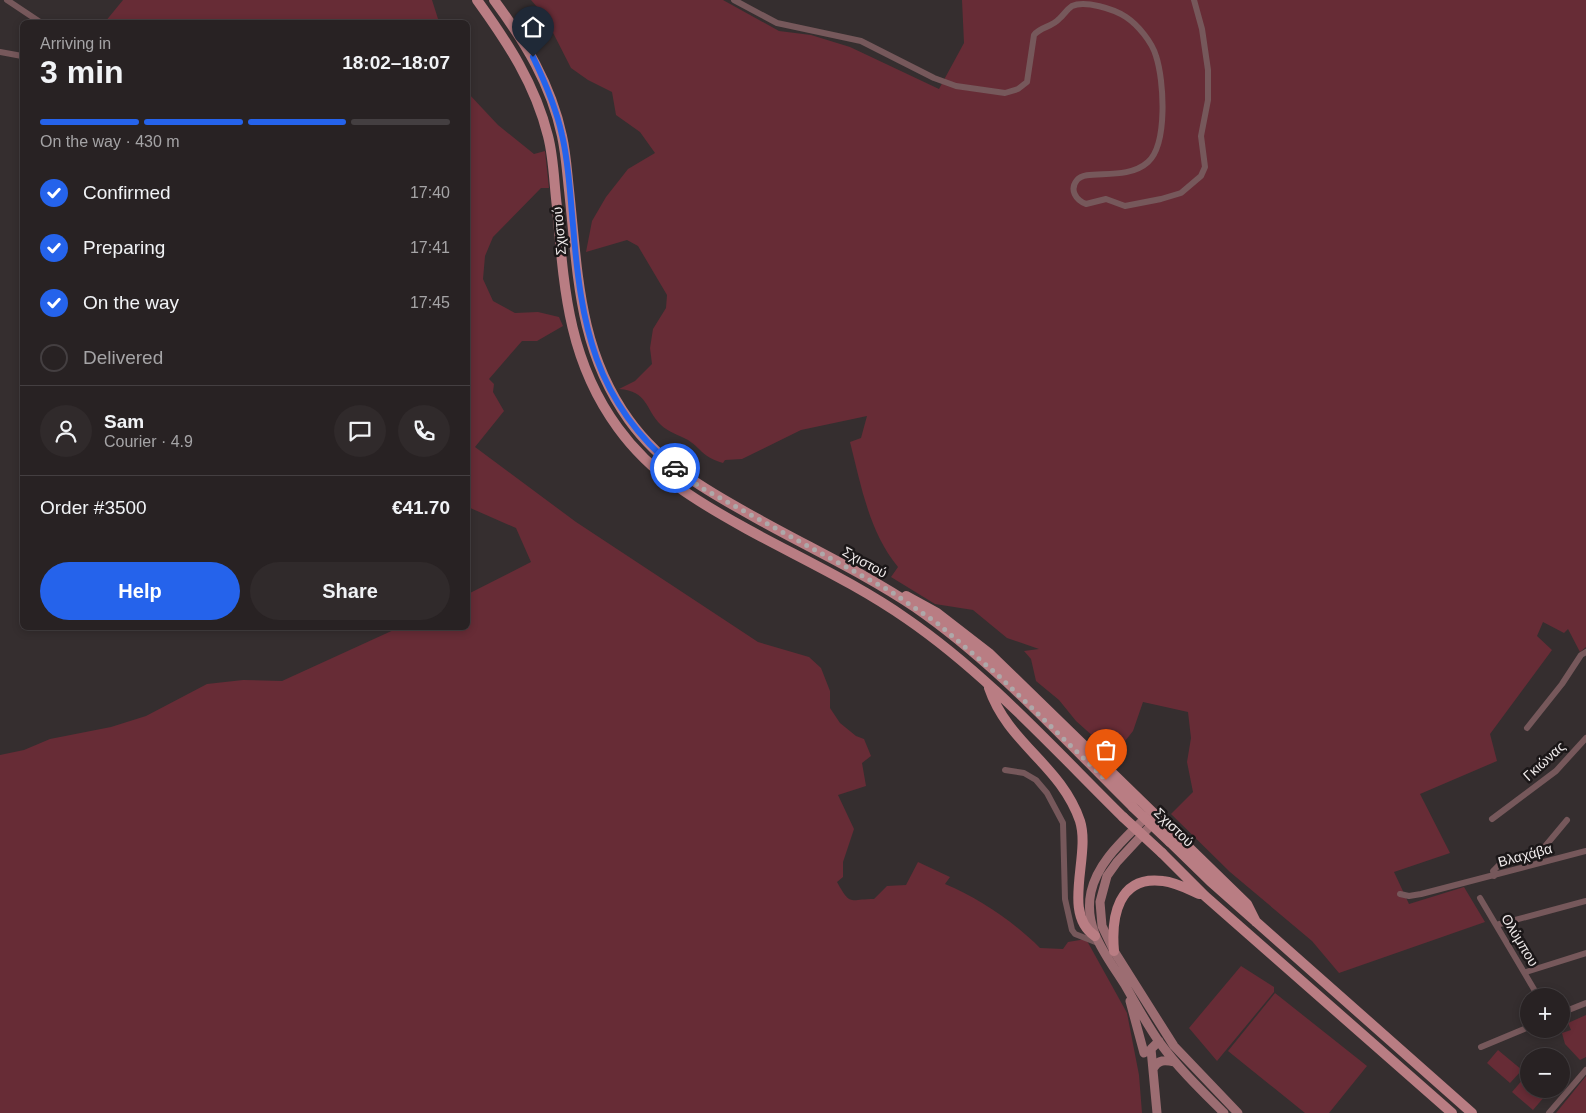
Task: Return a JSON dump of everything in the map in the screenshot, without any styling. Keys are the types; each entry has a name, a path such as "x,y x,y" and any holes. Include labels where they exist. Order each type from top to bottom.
{"main road":[{"name":"Σχιστού","path":"476,0 522,65 538,103 551,152 563,274 572,330 581,362 591,384 617,428 649,465 685,493 889,607 928,634 988,685 1205,896 1452,1113"},
{"name":"Σχιστού","path":"494,0 533,57 551,97 565,149 577,274 588,335 604,376 629,420 659,455 700,487 890,591 937,623 982,661 1133,807 1256,922 1472,1113"},
{"path":"890,591 927,606 967,634 1156,814 1247,904 1256,922"},
{"path":"988,685 1006,724 1058,778 1070,796 1076,811 1084,842 1079,911 1084,928 1096,939 1159,1041 1175,1062 1224,1113"},
{"path":"1096,939 1089,910 1090,893 1099,870 1110,856 1156,814"},
{"path":"1156,814 1112,869 1102,889 1101,921 1114,951 1174,1046 1238,1113"},
{"path":"1114,951 1113,927 1116,909 1119,902 1132,888 1146,882 1164,880 1205,896"},
{"path":"1125,986 1144,1053 1154,1080"},
{"path":"1144,1053 1144,1037 1151,1030"},
{"path":"1156,1113 1151,1049 1159,1041"},
{"path":"1153,1069 1158,1062 1175,1062"}],"street":[{"path":"7,0 37,20"},
{"path":"734,0 778,23 861,41 934,78 956,86 1006,93 1018,89 1027,82 1034,35 1037,30 1059,20 1072,6 1084,2 1125,16 1140,30 1156,56 1163,107 1160,144 1150,160 1134,172 1085,175 1077,180 1074,190 1077,199 1086,204 1106,199 1125,206 1181,193 1201,176 1205,167 1201,136 1208,100 1208,70 1202,29 1194,0"},
{"path":"0,52 20,56"},
{"path":"1527,728 1564,681 1581,655 1586,652"},
{"name":"Γκιώνας","path":"1492,819 1556,771 1586,738"},
{"path":"1005,770 1024,773 1036,780 1056,808 1063,823 1065,838 1063,881 1072,930 1075,934 1096,939"},
{"path":"1494,876 1493,870 1499,865 1542,850 1567,820"},
{"name":"Βλαχάβα","path":"1400,894 1409,896 1470,882 1586,851"},
{"name":"Ολύμπου","path":"1480,898 1534,988"},
{"path":"1496,925 1586,901"},
{"path":"1526,972 1586,953"},
{"path":"1570,1010 1586,1004"},
{"path":"1481,1047 1520,1031"},
{"path":"1549,1113 1586,1070"}],"shaded area":[{"path":"123,0 432,0 438,20 107,20"},
{"path":"531,0 723,0 779,31 811,35 850,47 939,89 964,43 962,0 1586,0 1586,647 1580,652 1568,629 1564,633 1543,622 1537,636 1552,650 1490,734 1497,761 1420,794 1450,853 1394,872 1409,904 1464,887 1485,922 1339,973 1312,941 1230,872 1171,814 1193,792 1187,762 1191,738 1188,712 1143,702 1133,731 1114,755 1076,721 1059,700 1036,681 1031,659 1024,651 1039,649 1007,638 973,610 935,604 891,577 898,567 880,539 867,508 850,442 861,438 867,416 801,430 742,459 725,460 723,463 710,458 688,440 670,432 656,419 645,402 636,393 619,389 635,381 652,364 650,348 653,329 666,308 667,295 638,246 627,240 586,252 592,221 606,197 628,169 655,153 640,132 616,115 612,92 588,80 571,68 544,15"},
{"path":"470,95 498,125 534,154 545,151 549,188 541,188 493,237 485,256 483,279 493,301 515,313 538,312 559,317 563,326 537,341 522,341 489,379 494,384 493,392 504,411 475,447 576,522 758,642 809,657 821,668 830,691 830,708 840,723 856,736 864,739 871,756 862,763 866,786 838,795 854,829 843,862 843,877 837,882 845,895 851,900 874,899 887,886 906,885 918,862 950,877 945,884 996,911 1040,948 1063,949 1068,942 1086,939 1127,1013 1139,1075 1142,1113 0,1113 0,755 24,750 50,739 111,727 146,716 207,684 243,680 282,681 394,630 470,630 470,593 531,562 516,528 470,508"},
{"path":"1241,966 1274,987 1274,992 1217,1061 1189,1028"},
{"path":"1275,993 1367,1066 1329,1113 1305,1113 1228,1051"},
{"path":"1586,1015 1586,1057 1580,1060 1565,1044 1563,1038 1570,1038 1570,1022"},
{"path":"1498,1050 1520,1068 1520,1072 1510,1083 1487,1063"},
{"path":"1586,1076 1586,1113 1556,1113"},
{"path":"1520,1083 1520,1098 1543,1098 1533,1110 1512,1092"}],"way so far":[{"path":"675,468 700,487 890,591 937,623 1025,700 1106,780"}],"route":[{"path":"533,57 551,97 565,149 580,298 595,357 615,398 629,420 659,455 675,468"}]}
